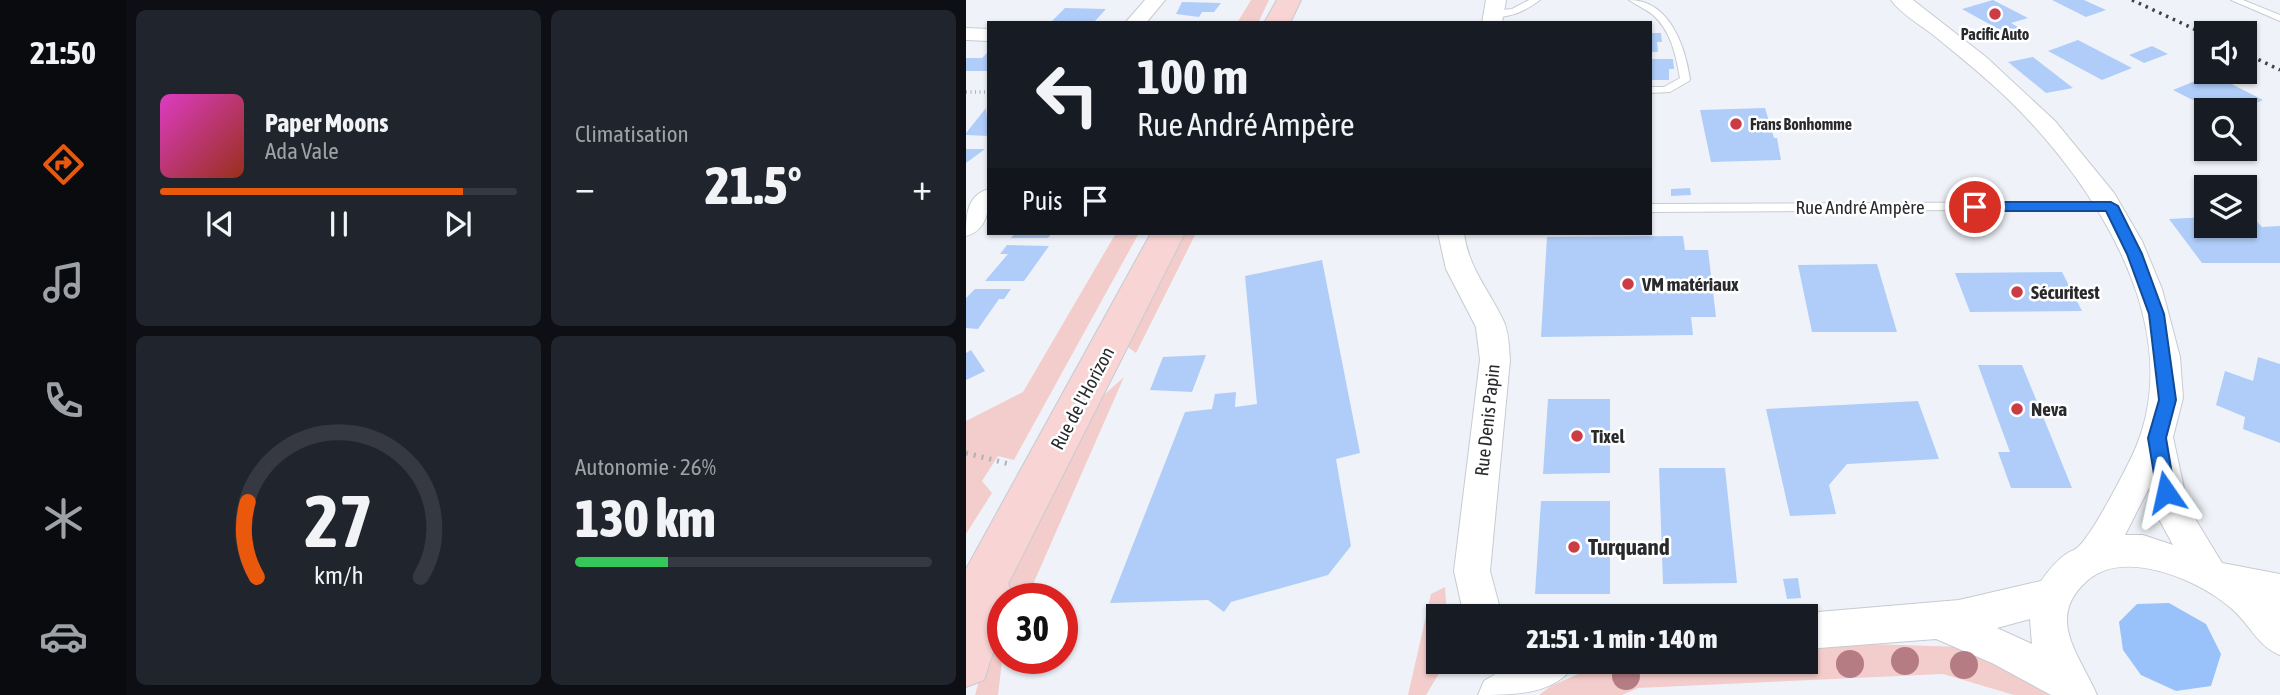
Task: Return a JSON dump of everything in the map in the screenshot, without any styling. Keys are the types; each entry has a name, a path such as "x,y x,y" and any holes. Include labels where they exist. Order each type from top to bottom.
{"main road":[{"path":"1279,21 1289,0"},
{"name":"Rue de l'Horizon","path":"996,564 1167,235"},
{"path":"966,616 996,564"},
{"path":"966,663 996,564"}],"street":[{"path":"1137,21 1155,0"},
{"path":"1901,0 2037,111 2082,164 2111,206 2126,235 2157,314 2167,400 2157,438 2093,556"},
{"path":"966,34 987,35"},
{"path":"966,228 987,201"},
{"name":"Rue Denis Papin","path":"1451,235 1456,266 1490,325 1495,360 1474,531 1472,571 1480,604"},
{"path":"2157,438 2171,510 2218,576 2262,610 2280,637"},
{"path":"2073,689 2048,634 2051,595 2066,574 2093,556 2135,550 2218,576 2280,591"},
{"path":"1818,630 1942,623 2009,609 2051,595"},
{"path":"1942,623 2006,650 2073,689"},
{"path":"1503,680 1520,674"}],"lane":[{"path":"1494,12 1514,12 1536,0"},
{"path":"1633,0 1666,21 1682,57 1685,79 1666,90 1652,90"},
{"path":"2235,0 2280,18"},
{"name":"Rue André Ampère","path":"1652,208 2111,206"}],"path":[{"path":"966,92 987,92"},
{"path":"966,453 1021,467"}],"shaded area":[{"path":"1251,0 1269,0 1259,21 1238,21"},
{"path":"1115,235 1138,235 1014,460 998,456 982,481 992,493 966,534 966,421 1023,392"},
{"path":"1178,235 1195,235 1136,353 1125,345"},
{"path":"1124,377 1034,583 1007,583 1095,403"},
{"path":"1445,587 1446,604 1429,604 1431,594"},
{"path":"1426,616 1426,674 1439,674 1426,695 1408,695"},
{"path":"1868,644 1965,647 2031,671 2048,695 2014,695 1943,674 1638,688 1622,695 1539,695 1551,686 1578,674 1818,674 1818,647"},
{"path":"987,652 987,674 1000,674 998,695 975,695"}],"water":[{"path":"2169,603 2206,624 2221,654 2211,686 2176,691 2141,675 2123,650 2119,622 2137,604"}],"building":[{"name":"Pacific Auto","path":"1993,0 2028,18 2011,23 2023,30 2009,35 1962,9"},
{"path":"2052,0 2084,0 2106,10 2086,17"},
{"path":"1182,2 1221,3 1214,12 1202,12 1199,17 1176,14"},
{"path":"1065,8 1106,9 1095,21 1052,21"},
{"path":"1652,33 1661,33 1662,42 1657,42 1658,52 1652,52"},
{"path":"2078,40 2132,68 2102,80 2048,51"},
{"path":"2152,46 2168,54 2144,63 2129,55"},
{"path":"987,53 987,71 966,71 966,58 982,58"},
{"path":"2033,57 2073,88 2046,93 2008,62"},
{"path":"1652,59 1673,59 1674,69 1669,69 1669,80 1652,80"},
{"path":"2194,81 2194,84 2232,84 2263,100 2257,103 2257,98 2194,98 2194,101 2173,90"},
{"path":"986,108 987,136 966,133"},
{"name":"Frans Bonhomme","path":"1765,108 1774,138 1777,138 1781,160 1711,162 1700,110"},
{"path":"966,149 985,149 966,163"},
{"path":"1690,188 1691,195 1671,196 1671,189"},
{"path":"2194,218 2194,238 2257,238 2257,222 2262,227 2280,226 2280,263 2202,263 2169,219"},
{"path":"1013,235 1050,235 1048,238 1011,238"},
{"name":"VM matériaux","path":"1683,236 1685,250 1708,250 1716,317 1691,317 1693,335 1541,337 1547,237"},
{"path":"1007,245 1049,246 1024,281 985,281 1008,254 1000,254"},
{"path":"1322,260 1360,453 1336,459 1351,546 1328,575 1231,602 1224,612 1208,600 1110,603 1185,412 1212,409 1215,394 1236,392 1235,407 1257,404 1245,276"},
{"path":"1877,264 1897,332 1812,332 1798,265"},
{"name":"Sécuritest","path":"2062,272 2082,311 1970,312 1955,273"},
{"path":"975,289 1011,289 1004,299 999,299 978,329 966,328 966,298"},
{"path":"971,350 985,371 966,380 966,353"},
{"path":"1206,355 1192,392 1150,390 1163,357"},
{"path":"2258,357 2280,364 2280,443 2243,429 2245,417 2216,405 2225,371 2253,381"},
{"name":"Neva","path":"1978,365 2022,365 2072,488 2011,488 1998,452 2010,452"},
{"name":"Tixel","path":"1548,399 1610,399 1610,473 1543,474"},
{"path":"1918,401 1939,459 1847,464 1829,485 1836,514 1790,516 1766,409"},
{"path":"1659,468 1725,468 1737,583 1663,584"},
{"name":"Turquand","path":"1541,501 1610,501 1610,594 1535,594"},
{"path":"1798,578 1801,598 1787,599 1783,579"}],"railway":[{"path":"2132,0 2194,29"},
{"path":"2257,59 2280,70"}],"place":[{"name":"Pacific Auto","path":"1995,14"},
{"name":"Frans Bonhomme","path":"1736,124"},
{"name":"VM matériaux","path":"1628,284"},
{"name":"Sécuritest","path":"2017,292"},
{"name":"Neva","path":"2017,409"},
{"name":"Tixel","path":"1577,436"},
{"name":"Turquand","path":"1574,547"}],"route":[{"path":"1975,207 2111,206 2126,235 2157,314 2165,360 2167,400 2157,438 2166,492"}]}
